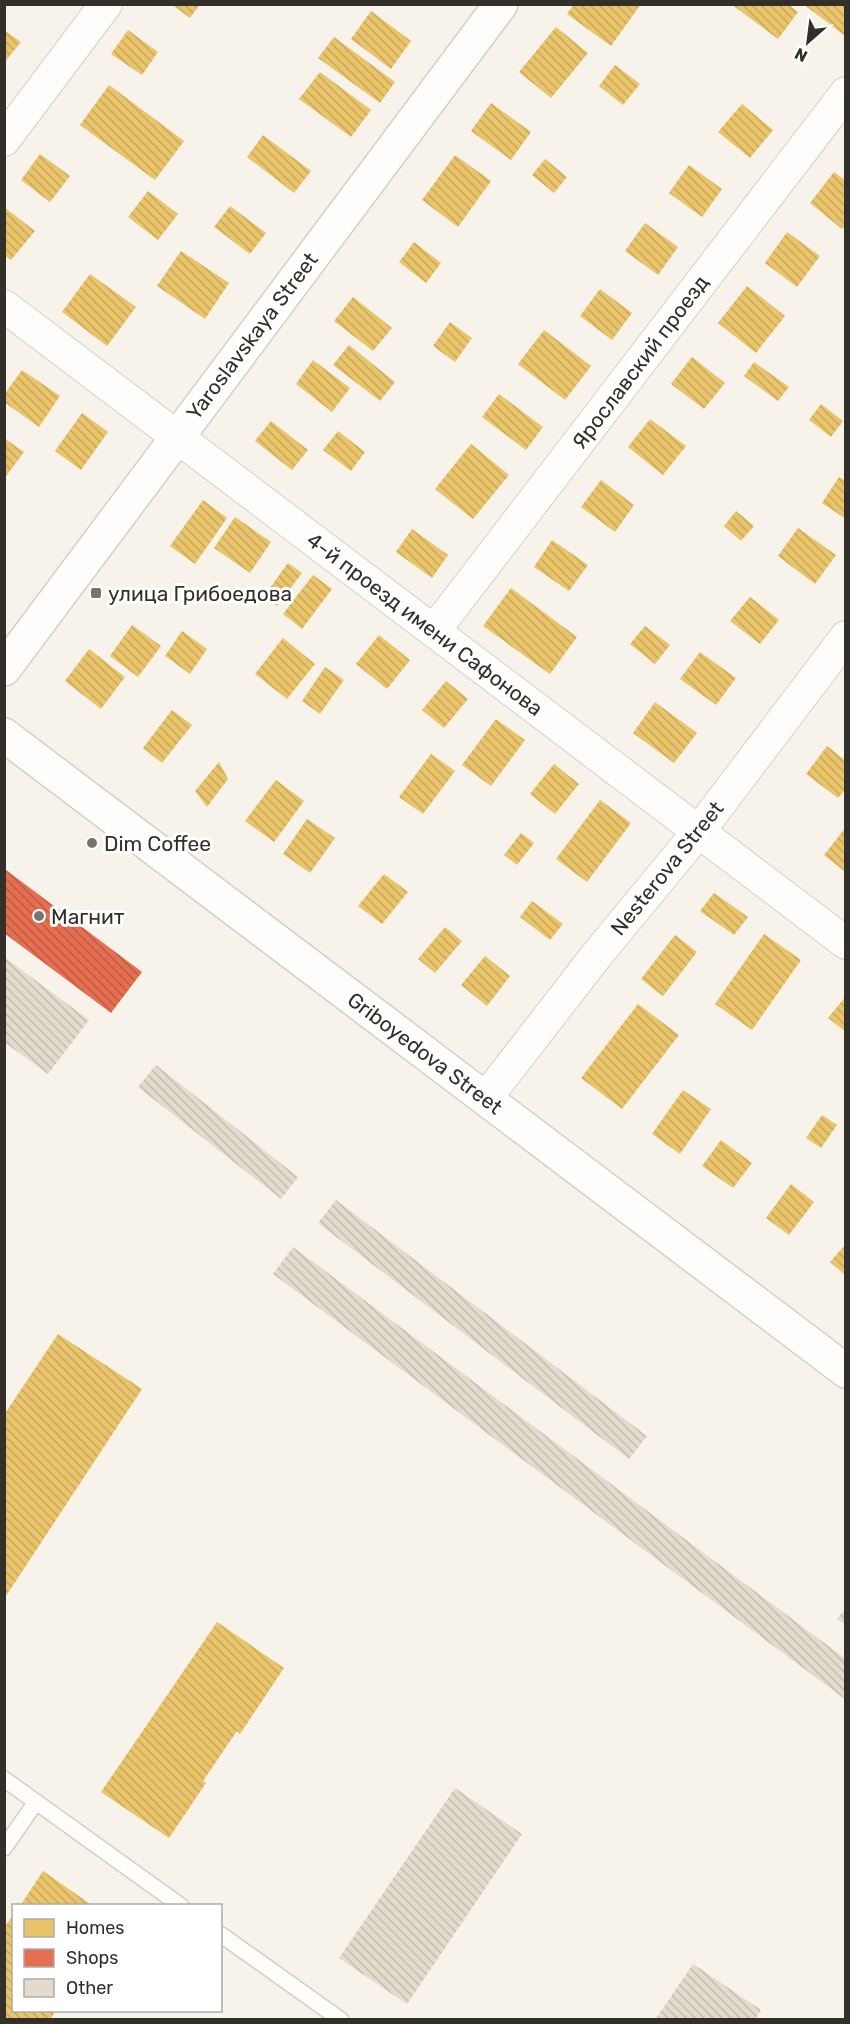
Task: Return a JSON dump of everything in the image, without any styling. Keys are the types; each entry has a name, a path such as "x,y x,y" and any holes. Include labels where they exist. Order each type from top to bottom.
{"street":[{"path":"4,140 106,4"},
{"name":"Yaroslavskaya Street","path":"4,669 501,4"},
{"name":"Ярославский проезд","path":"434,631 846,93"},
{"name":"4-й проезд имени Сафонова","path":"4,306 846,943"},
{"name":"Nesterova Street","path":"486,1098 596,956 699,831 846,637"},
{"name":"Griboyedova Street","path":"4,735 846,1371"}],"lane":[{"path":"4,1779 180,1904"},
{"path":"4,1848 36,1802"},
{"path":"222,1935 341,2019"}],"building: Homes":[{"path":"171,4 200,4 190,18"},
{"path":"574,4 641,4 611,46 567,14"},
{"path":"731,4 788,4 798,12 778,39"},
{"path":"803,4 846,4 846,33 844,35"},
{"path":"371,11 411,41 391,69 351,39"},
{"path":"556,27 588,53 551,98 519,72"},
{"path":"4,30 21,42 4,63"},
{"path":"128,30 158,52 142,75 111,54"},
{"path":"334,37 395,82 380,103 318,58"},
{"path":"615,65 640,84 623,105 599,86"},
{"path":"320,72 371,110 351,137 299,99"},
{"path":"109,85 184,141 155,180 80,125"},
{"path":"491,103 531,132 511,160 471,131"},
{"path":"742,104 773,130 750,158 718,132"},
{"path":"263,135 311,171 294,193 247,157"},
{"path":"40,154 70,176 50,202 21,180"},
{"path":"455,155 491,181 458,227 422,200"},
{"path":"545,159 567,177 554,193 532,175"},
{"path":"689,165 722,189 702,217 669,193"},
{"path":"834,172 846,181 846,225 842,229 810,203"},
{"path":"148,191 178,214 158,240 128,217"},
{"path":"230,206 266,233 250,254 214,227"},
{"path":"4,207 35,231 11,260 4,255"},
{"path":"645,223 678,247 658,275 625,251"},
{"path":"787,232 820,256 797,287 765,263"},
{"path":"414,242 441,263 426,283 399,262"},
{"path":"181,251 229,283 205,319 157,286"},
{"path":"90,274 136,307 107,346 62,312"},
{"path":"747,286 785,316 756,353 718,323"},
{"path":"600,289 632,313 612,340 580,316"},
{"path":"353,297 392,328 373,351 334,321"},
{"path":"450,322 472,338 455,362 433,346"},
{"path":"544,330 591,366 565,400 518,364"},
{"path":"349,345 395,382 380,401 333,365"},
{"path":"692,357 725,383 704,409 671,384"},
{"path":"313,360 350,388 332,412 296,384"},
{"path":"754,362 789,387 778,401 744,376"},
{"path":"22,370 60,396 39,427 4,402 4,395"},
{"path":"499,394 543,427 526,450 482,417"},
{"path":"821,404 843,421 831,437 809,420"},
{"path":"82,413 108,432 81,470 55,451"},
{"path":"650,419 686,446 663,475 628,447"},
{"path":"271,421 308,450 292,470 255,441"},
{"path":"338,431 365,452 351,471 323,450"},
{"path":"4,438 24,452 4,479"},
{"path":"471,444 509,475 473,519 435,489"},
{"path":"839,477 846,481 846,519 822,503"},
{"path":"601,480 634,505 615,532 581,507"},
{"path":"203,500 227,518 195,564 170,546"},
{"path":"736,511 754,526 741,541 724,526"},
{"path":"235,517 271,542 250,573 214,548"},
{"path":"798,528 836,555 815,584 778,556"},
{"path":"412,529 448,555 432,578 396,552"},
{"path":"552,540 588,565 569,591 534,567"},
{"path":"288,563 302,573 277,606 264,596"},
{"path":"313,575 332,589 302,629 283,614"},
{"path":"511,588 577,637 550,674 483,626"},
{"path":"750,597 779,620 760,644 730,621"},
{"path":"132,625 161,646 138,677 110,656"},
{"path":"645,626 670,645 655,664 630,644"},
{"path":"182,631 207,649 190,674 165,656"},
{"path":"379,635 410,660 387,689 356,664"},
{"path":"283,638 315,664 287,699 255,674"},
{"path":"89,649 125,677 101,709 65,681"},
{"path":"700,652 736,678 716,705 680,679"},
{"path":"325,667 344,680 320,714 302,701"},
{"path":"446,681 468,699 444,728 422,710"},
{"path":"655,702 697,733 674,763 633,733"},
{"path":"172,710 192,725 162,763 143,748"},
{"path":"496,719 525,740 491,786 462,765"},
{"path":"827,746 846,761 846,789 838,798 806,774"},
{"path":"431,754 455,771 423,814 399,797"},
{"path":"219,762 228,779 207,807 195,791"},
{"path":"554,764 579,784 555,814 530,794"},
{"path":"276,780 304,801 274,842 245,821"},
{"path":"600,800 631,823 587,882 556,859"},
{"path":"307,819 335,838 310,873 283,854"},
{"path":"846,827 846,869 844,871 824,855"},
{"path":"521,833 534,843 517,865 504,855"},
{"path":"384,874 408,892 382,924 358,906"},
{"path":"714,893 748,917 734,935 700,911"},
{"path":"532,901 563,924 550,940 520,917"},
{"path":"445,927 462,941 435,973 418,959"},
{"path":"764,934 801,960 752,1030 715,1004"},
{"path":"675,935 697,952 663,996 641,979"},
{"path":"485,956 510,976 487,1006 461,985"},
{"path":"846,996 846,1032 828,1018"},
{"path":"638,1004 679,1035 622,1109 581,1078"},
{"path":"683,1090 711,1109 680,1154 652,1134"},
{"path":"822,1115 837,1125 821,1148 806,1138"},
{"path":"721,1140 752,1163 733,1188 702,1166"},
{"path":"791,1184 814,1202 789,1235 766,1218"},
{"path":"846,1244 846,1273 844,1274 830,1262"},
{"path":"58,1334 142,1389 4,1599 4,1415"},
{"path":"217,1622 284,1668 240,1734 237,1731 203,1781 206,1783 169,1838 101,1792"},
{"path":"43,1871 90,1904 21,1904"},
{"path":"12,1917 12,2012 55,2012 50,2020 4,2020 4,1928"}],"building: Shops":[{"path":"6,870 142,972 111,1013 4,933"}],"building: Other":[{"path":"4,957 89,1020 48,1074 4,1042"},
{"path":"156,1065 298,1177 281,1199 138,1087"},
{"path":"336,1200 647,1436 629,1459 318,1223"},
{"path":"293,1247 846,1659 846,1700 273,1274"},
{"path":"846,1608 846,1625 837,1619"},
{"path":"455,1788 522,1834 407,2004 339,1958"},
{"path":"693,1964 761,2010 755,2020 655,2020"}],"place":[{"name":"улица Грибоедова","path":"96,593"},
{"name":"Dim Coffee","path":"92,843"},
{"name":"Магнит","path":"39,916"}]}
